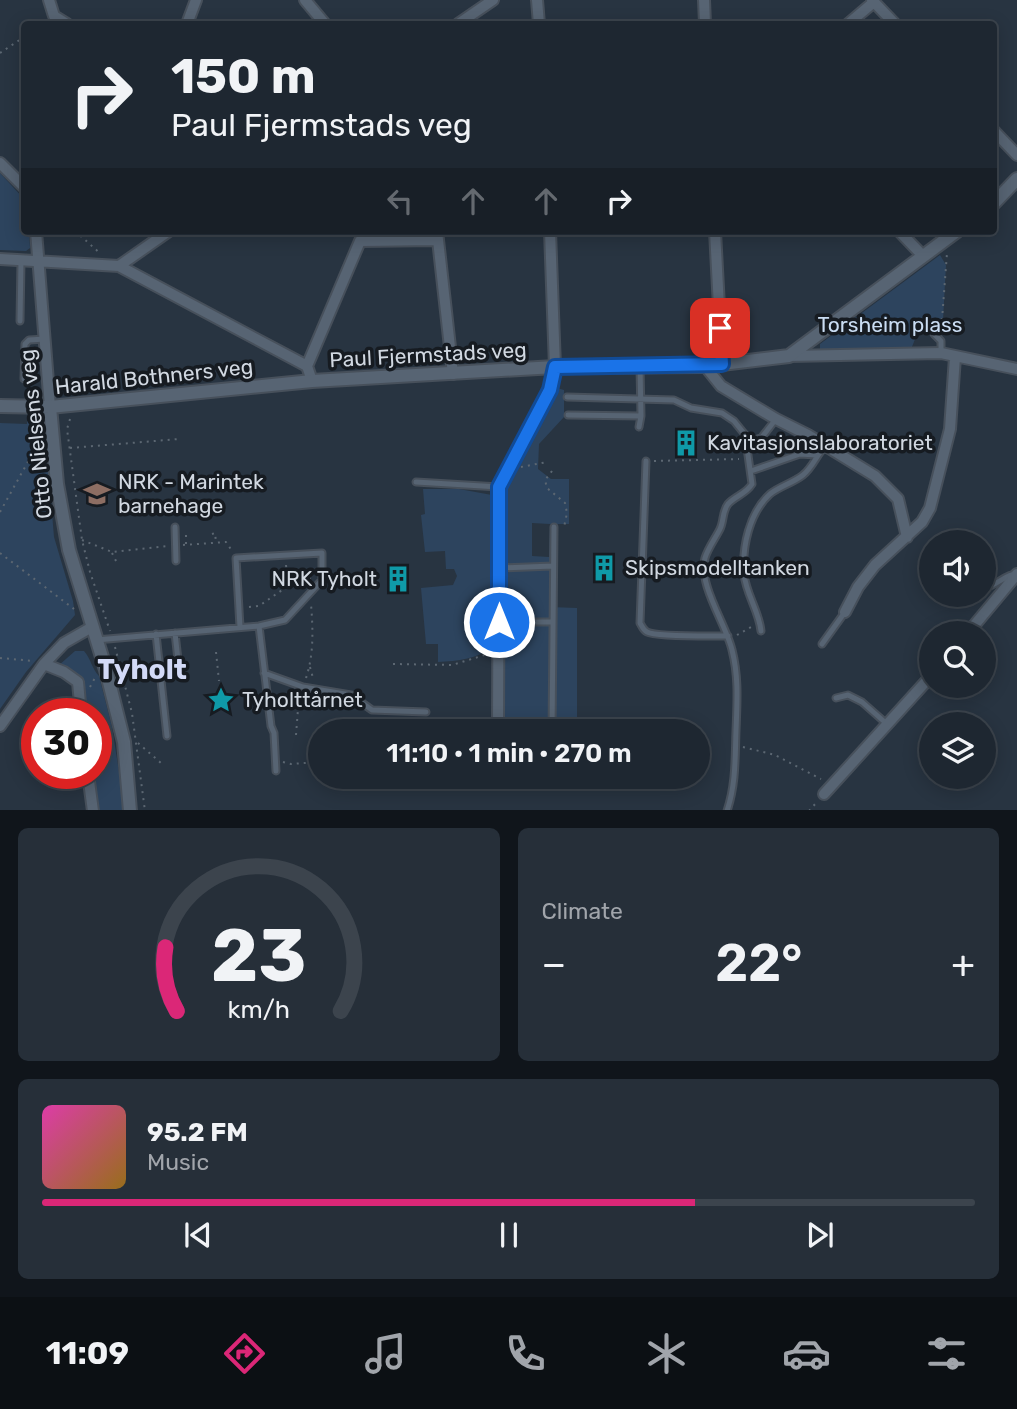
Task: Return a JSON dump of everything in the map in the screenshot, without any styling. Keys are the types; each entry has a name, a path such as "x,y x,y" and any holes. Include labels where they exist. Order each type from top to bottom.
{"street":[{"path":"49,0 54,16 62,21"},
{"path":"188,21 196,0"},
{"path":"305,0 322,21"},
{"path":"462,21 493,0"},
{"path":"537,0 539,21"},
{"path":"704,0 705,21"},
{"path":"851,21 873,1 892,21"},
{"path":"997,134 1017,155"},
{"path":"3,170 21,185"},
{"path":"997,200 1017,179"},
{"name":"Otto Nielsens veg","path":"37,235 59,497 69,550 124,742 130,810"},
{"path":"116,266 163,235"},
{"path":"307,366 363,236 437,235 453,374"},
{"path":"498,719 499,487 550,390 555,367 550,235"},
{"path":"715,235 722,364"},
{"path":"903,235 923,256"},
{"path":"789,356 951,235"},
{"name":"Paul Fjermstads veg","path":"0,259 116,266 307,366 312,381 555,367 705,366 789,356 941,353 1017,369"},
{"path":"845,612 858,587 875,565 922,522 934,494 950,429 955,357"},
{"path":"705,366 721,386 826,445 876,477 898,499 907,537"},
{"name":"Harald Bothners veg","path":"0,406 50,407 312,381"},
{"path":"978,621 1017,574"},
{"path":"0,726 44,664 64,643 94,633"},
{"path":"44,664 64,672 78,682 80,698"},
{"path":"828,790 919,690"},
{"path":"90,789 93,810"}],"lane":[{"path":"20,321 21,260"},
{"path":"934,323 934,334 941,341 941,353"},
{"path":"24,379 25,344 29,340 45,339"},
{"path":"639,427 640,367"},
{"path":"567,397 674,400 691,408 722,413 734,421 751,442"},
{"path":"568,415 641,416"},
{"path":"727,810 734,788 738,694 731,636 705,578 705,557 721,527 723,511 752,484 747,448 751,442 762,437 776,419"},
{"path":"761,631 744,577 746,542 751,522 764,501 772,493 804,474 826,445"},
{"path":"751,471 800,454 816,455"},
{"path":"646,461 640,623 646,632 731,636"},
{"path":"416,482 499,487"},
{"path":"175,527 176,561"},
{"path":"552,719 554,527"},
{"path":"94,633 112,638 259,626 285,620 323,580 322,553 236,558 240,627"},
{"path":"499,568 553,566"},
{"path":"996,583 1009,574 1017,574"},
{"path":"822,644 845,612"},
{"path":"499,622 553,622"},
{"path":"259,626 276,771"},
{"path":"176,632 179,669"},
{"path":"156,634 167,736"},
{"path":"264,673 303,687 351,695 372,710 426,712"},
{"path":"836,698 848,695 862,702 888,725"}],"path":[{"path":"0,53 21,39"},
{"path":"80,235 116,266"},
{"path":"934,323 943,320 952,235"},
{"path":"79,403 68,421 69,448 82,540 132,713 145,810"},
{"path":"69,448 179,439"},
{"path":"0,512 39,441"},
{"path":"646,461 748,459"},
{"path":"506,470 547,462"},
{"path":"552,471 545,480 547,488 565,503 566,513 566,527 554,527"},
{"path":"212,534 215,533 216,543"},
{"path":"186,545 186,535 189,535"},
{"path":"82,540 111,552 122,549"},
{"path":"226,542 236,558"},
{"path":"0,552 77,611"},
{"path":"111,552 118,565"},
{"path":"285,555 288,585"},
{"path":"239,608 259,606 301,577 323,580"},
{"path":"296,734 298,699 310,666 313,635 310,593"},
{"path":"731,636 745,631"},
{"path":"393,664 452,665 473,660 498,648"},
{"path":"216,652 219,681"},
{"path":"0,658 44,664"},
{"path":"310,666 314,689"},
{"path":"137,743 161,762"},
{"path":"735,746 775,755 828,790"},
{"path":"276,760 291,764 308,763"}],"green space":[{"path":"0,173 21,196 21,235 29,235 30,248 26,251 0,250"},
{"path":"373,235 430,235 429,237"},
{"name":"Torsheim plass","path":"940,255 946,265 943,320 934,323 934,328 926,327 917,334 910,352 820,355 820,344"},
{"path":"557,388 564,390 564,417 539,444 538,469 551,479 569,479 569,524 550,524 550,607 577,608 577,719 503,719 506,605 504,490","holes":["532,523 550,524 549,557 532,556"]},
{"path":"27,421 36,421 45,430 54,537 75,615 26,672 0,709 0,423 27,424"},
{"path":"423,489 459,489 492,495 493,646 474,657 438,662 438,644 426,644 421,588 453,585 457,576 454,569 446,569 445,551 425,552 421,515 425,514"},
{"path":"75,651 84,651 99,676 105,698 84,698 58,666"},
{"path":"112,727 125,810 95,810 93,789 112,789"}],"place":[{"name":"Kavitasjonslaboratoriet","path":"686,443"},
{"name":"NRK - Marintek barnehage","path":"97,494"},
{"name":"Skipsmodelltanken","path":"604,568"},
{"name":"NRK Tyholt","path":"398,579"},
{"name":"Tyholttårnet","path":"221,700"}],"district":[{"name":"Tyholt","path":"142,669"}],"route":[{"path":"499,622 499,487 550,390 555,367 722,364 720,328"}]}
